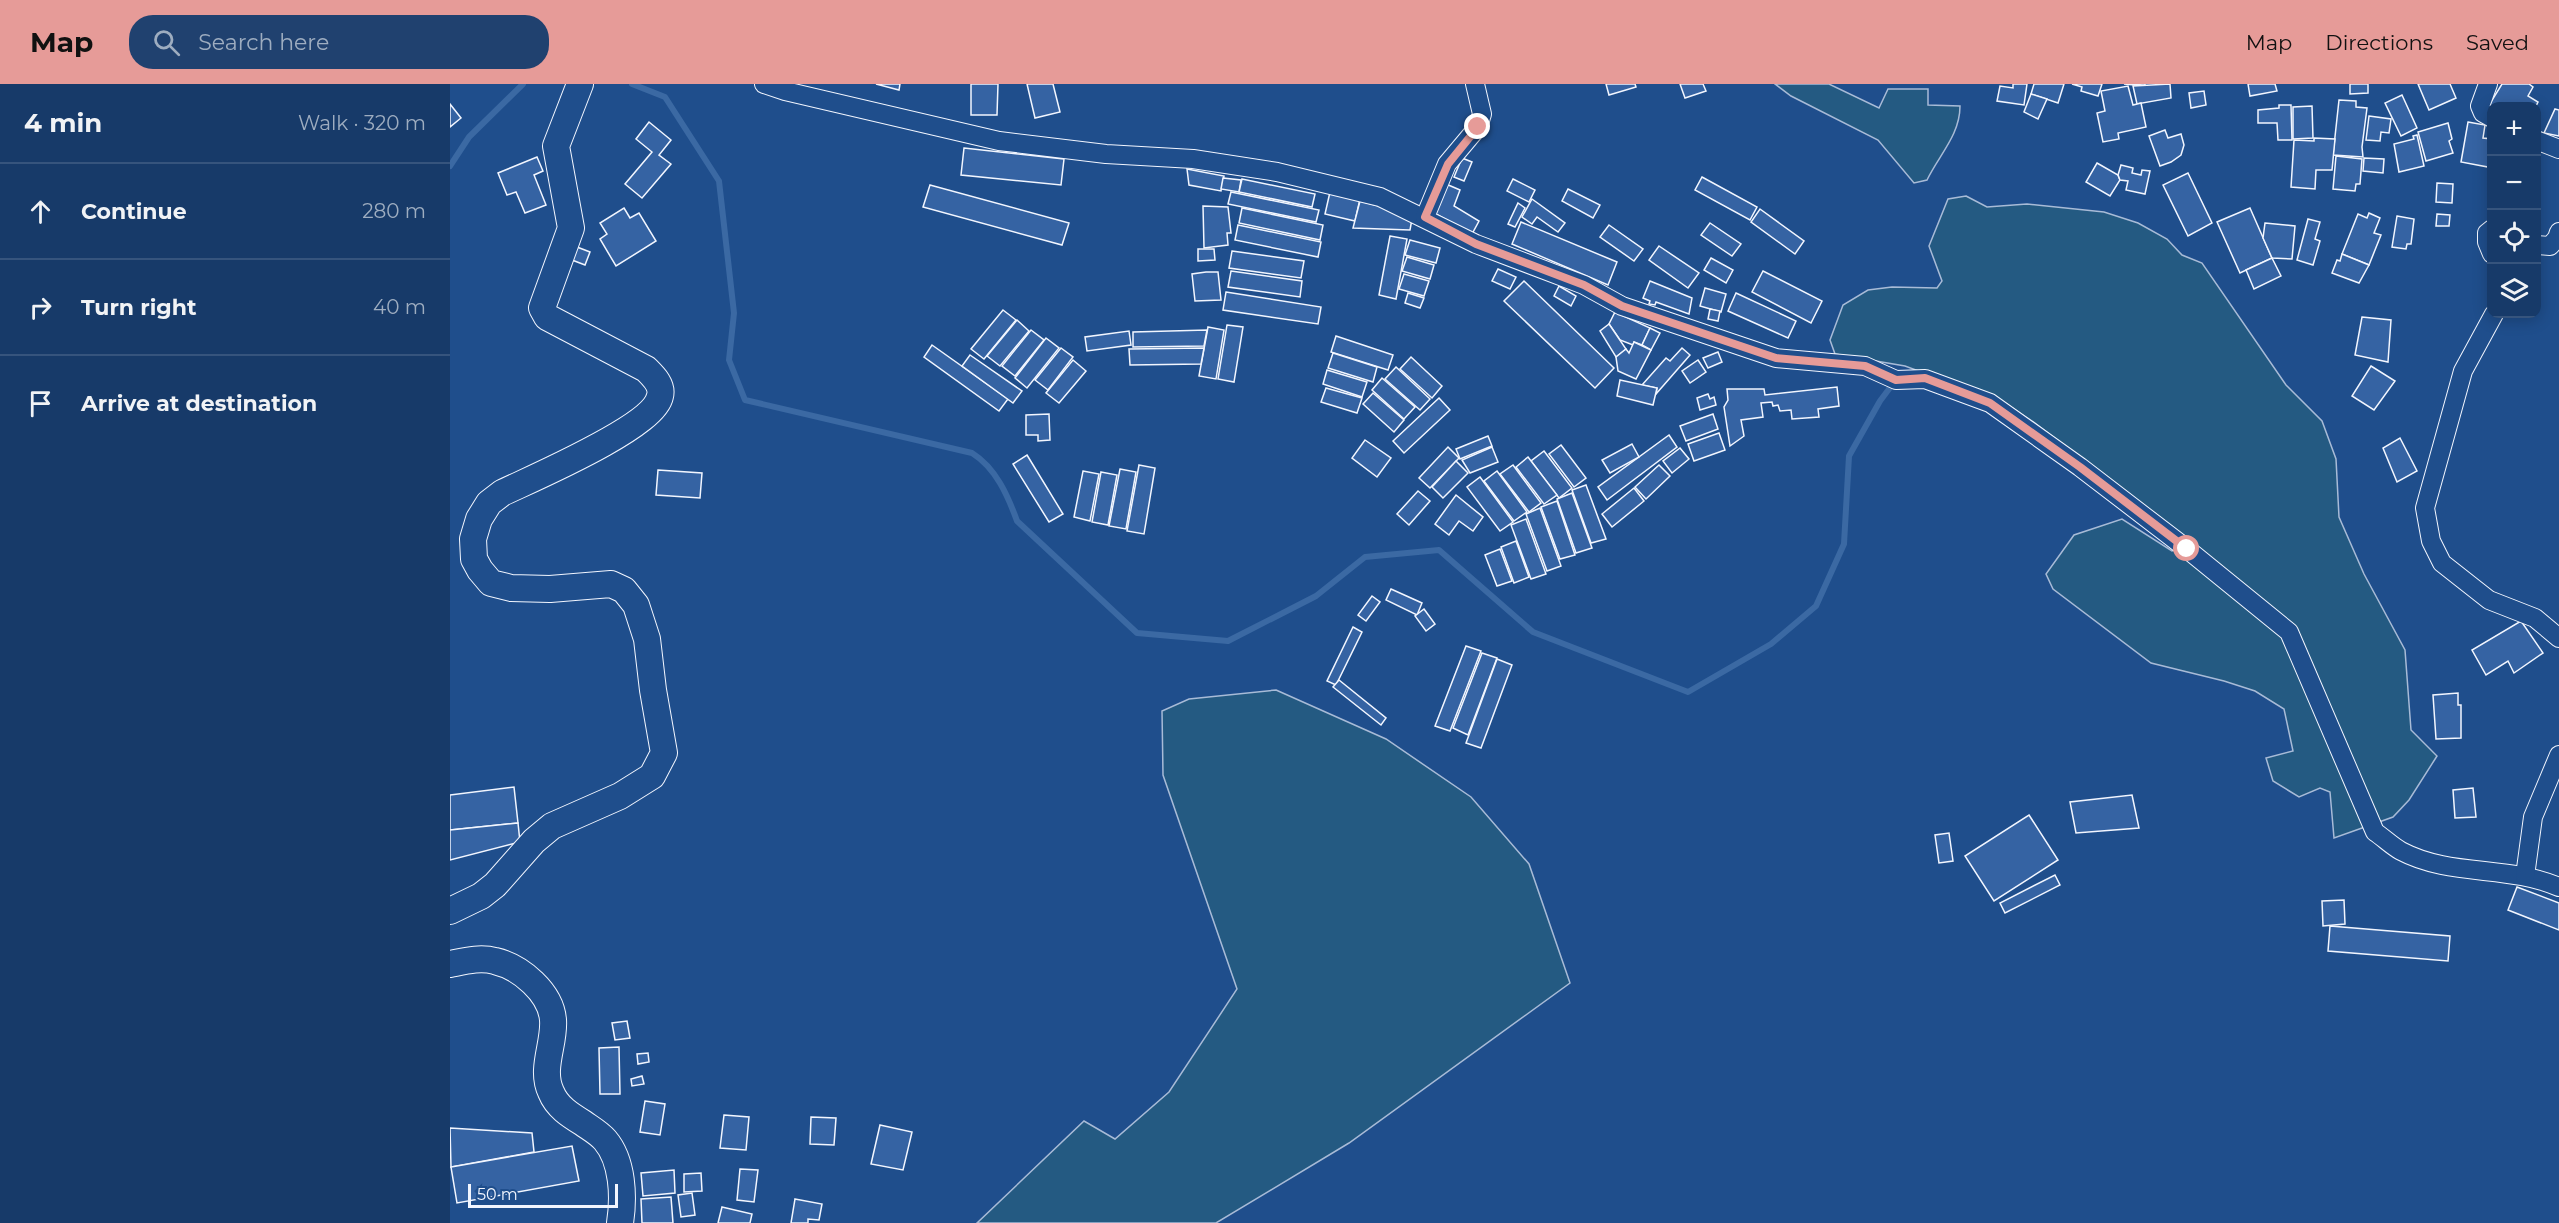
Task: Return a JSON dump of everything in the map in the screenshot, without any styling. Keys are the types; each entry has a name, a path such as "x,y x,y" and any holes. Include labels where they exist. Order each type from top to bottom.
{"street":[{"path":"450,911 481,896 495,885 534,841 552,826 620,796 652,776 664,753 647,639 636,605 624,590 611,584 550,589 511,588 491,583 474,559 473,539 479,519 489,503 502,494 600,447 630,427 655,405 660,397 660,387 656,379 646,369 547,317 542,308 571,228 556,146 580,84"},
{"path":"764,84 785,91 999,141 1106,154 1193,159 1277,172 1380,197 1425,217 1476,244 1584,285 1622,306 1776,358 1865,366 1896,380 1925,378 1990,403 2080,467 2187,549 2289,632 2375,832 2400,851 2418,858 2458,867 2525,876 2559,886"},
{"path":"1425,217 1448,164 1478,127 1482,114 1474,84"},
{"path":"2487,115 2483,113 2480,105 2488,84"},
{"path":"2541,142 2559,150"},
{"path":"2541,245 2550,246 2558,236"},
{"path":"2492,318 2463,371 2425,508 2431,541 2442,563 2489,600 2535,618 2559,638"},
{"path":"2525,876 2533,818 2559,755"},
{"path":"450,964 475,960 496,961 524,976 540,988 549,1003 553,1021 547,1079 551,1093 562,1109 604,1138 616,1157 621,1193 620,1223"}],"shaded area":[{"path":"1775,84 1829,84 1879,108 1888,89 1928,89 1928,105 1960,106 1957,126 1927,180 1914,183 1878,140 1791,96"},
{"path":"1966,196 1987,207 2027,204 2104,212 2138,223 2167,239 2182,255 2202,263 2286,385 2322,421 2336,459 2339,517 2364,574 2405,650 2411,730 2437,756 2409,800 2393,817 2334,838 2330,792 2320,788 2299,797 2273,781 2266,758 2293,751 2284,709 2255,691 2151,663 2053,589 2046,574 2074,535 2122,519 2172,551 2184,536 2035,423 2005,403 1905,366 1835,354 1830,340 1843,305 1868,290 1892,287 1937,288 1942,281 1929,246 1948,199"},
{"path":"1276,690 1386,739 1471,797 1529,864 1570,983 1349,1143 1216,1223 977,1223 1084,1121 1115,1139 1169,1092 1237,989 1163,775 1162,711 1189,699"}],"building":[{"path":"876,84 900,84 899,90"},
{"path":"971,84 998,84 997,115 971,115"},
{"path":"1027,84 1053,84 1060,112 1035,118"},
{"path":"1606,84 1635,84 1636,87 1609,95"},
{"path":"1680,84 1703,84 1706,91 1685,98"},
{"path":"2013,84 2027,84 2024,105 1997,101 2000,86 2013,88"},
{"path":"2034,84 2064,84 2058,103 2031,94"},
{"path":"2072,84 2102,84 2098,96 2081,91 2082,87"},
{"path":"2170,84 2171,98 2137,104 2133,86"},
{"path":"2248,84 2275,84 2277,91 2250,96"},
{"path":"2350,84 2368,84 2368,93 2350,94"},
{"path":"2418,84 2450,84 2456,98 2429,110"},
{"path":"2502,84 2529,84 2533,87 2528,96 2538,102 2491,102"},
{"path":"2128,86 2133,105 2141,103 2146,127 2118,133 2119,139 2103,142 2097,113 2105,111 2101,91"},
{"path":"2204,91 2206,105 2191,108 2189,93"},
{"path":"2031,94 2047,99 2038,119 2024,112"},
{"path":"2402,95 2417,128 2401,136 2385,103"},
{"path":"2339,100 2356,101 2356,107 2367,108 2362,147 2363,157 2333,155"},
{"path":"450,104 461,118 450,127"},
{"path":"2279,105 2291,105 2292,140 2278,140 2277,123 2258,123 2258,110 2279,108"},
{"path":"2312,106 2313,138 2293,139 2293,107"},
{"path":"2555,109 2559,110 2559,136 2544,133"},
{"path":"2369,116 2391,119 2389,133 2381,132 2380,141 2366,140"},
{"path":"649,122 671,140 659,155 671,164 642,198 625,184 652,152 636,139"},
{"path":"2468,122 2485,125 2483,138 2487,138 2487,167 2461,162"},
{"path":"2448,123 2452,139 2449,141 2453,153 2426,161 2418,132"},
{"path":"2165,130 2168,138 2181,134 2184,145 2181,155 2160,166 2149,136"},
{"path":"2417,135 2424,166 2399,172 2394,144 2414,139 2413,136"},
{"path":"2314,138 2335,139 2332,170 2316,170 2315,189 2291,187 2294,140 2314,141"},
{"path":"964,148 1064,159 1061,185 961,175"},
{"path":"2336,156 2362,159 2360,184 2356,184 2355,191 2333,189"},
{"path":"537,157 543,171 534,175 546,205 525,213 516,192 507,195 498,173"},
{"path":"1462,158 1472,162 1464,181 1454,177"},
{"path":"2364,158 2384,159 2383,173 2363,171"},
{"path":"2097,163 2118,175 2120,180 2110,196 2086,182"},
{"path":"2121,165 2133,168 2132,173 2141,175 2142,170 2150,171 2145,194 2126,190 2128,181 2120,180 2118,175"},
{"path":"1187,169 1224,176 1221,191 1189,185"},
{"path":"2188,173 2212,223 2188,236 2163,185"},
{"path":"1702,177 1757,207 1750,220 1695,190"},
{"path":"1223,178 1241,180 1239,192 1221,189"},
{"path":"1242,179 1315,194 1312,207 1239,192"},
{"path":"1513,179 1535,190 1529,202 1507,191"},
{"path":"2437,183 2453,184 2452,203 2436,202"},
{"path":"1446,184 1460,190 1454,206 1479,221 1472,234 1434,213"},
{"path":"930,185 1069,223 1062,245 923,207"},
{"path":"1568,189 1600,205 1593,218 1562,201"},
{"path":"1231,192 1319,210 1316,222 1228,204"},
{"path":"1330,192 1360,199 1355,221 1325,214"},
{"path":"1532,199 1565,223 1558,232 1537,217 1532,224 1522,217"},
{"path":"1360,201 1401,212 1412,219 1410,230 1353,228"},
{"path":"1518,203 1525,208 1515,227 1508,224"},
{"path":"1203,206 1228,207 1231,233 1227,233 1228,245 1204,248"},
{"path":"624,208 630,218 639,213 656,241 616,266 600,239 607,234 600,223"},
{"path":"1242,208 1323,225 1320,240 1239,223"},
{"path":"2250,208 2272,258 2240,273 2217,222"},
{"path":"1760,209 1804,241 1795,254 1751,222"},
{"path":"2369,213 2380,218 2374,233 2381,235 2369,265 2342,254 2358,214 2367,218"},
{"path":"2437,214 2450,215 2449,226 2436,226"},
{"path":"2397,216 2414,219 2411,244 2407,244 2406,249 2392,247"},
{"path":"2308,219 2320,222 2315,239 2320,241 2313,265 2297,260"},
{"path":"1521,222 1617,262 1608,285 1512,244"},
{"path":"1710,223 1741,244 1732,256 1701,235"},
{"path":"2265,223 2295,226 2292,259 2272,258 2263,238"},
{"path":"1238,225 1321,242 1318,257 1235,240"},
{"path":"1609,225 1643,249 1634,261 1600,237"},
{"path":"1390,236 1407,239 1396,299 1379,295"},
{"path":"1410,240 1440,248 1436,263 1405,255"},
{"path":"1659,246 1699,273 1688,288 1649,260"},
{"path":"577,247 590,252 585,265 572,260"},
{"path":"1198,249 1214,249 1215,260 1198,261"},
{"path":"1232,251 1304,261 1301,278 1229,268"},
{"path":"2342,254 2369,265 2359,283 2332,273"},
{"path":"1407,257 1434,265 1430,279 1402,271"},
{"path":"1711,258 1733,270 1726,283 1704,270"},
{"path":"2272,258 2281,276 2254,289 2246,270"},
{"path":"1498,269 1516,277 1510,289 1492,281"},
{"path":"1231,271 1302,281 1300,297 1228,287"},
{"path":"1763,271 1822,301 1811,323 1752,292"},
{"path":"1218,272 1221,300 1195,301 1192,274"},
{"path":"1404,274 1429,281 1424,296 1399,289"},
{"path":"1524,281 1614,368 1595,388 1504,301"},
{"path":"1650,281 1692,298 1689,314 1656,302 1655,305 1649,304 1650,301 1643,298"},
{"path":"1559,286 1576,296 1571,306 1554,296"},
{"path":"1705,288 1726,294 1721,312 1700,306"},
{"path":"1226,292 1321,307 1318,324 1223,310"},
{"path":"1408,293 1424,298 1420,308 1405,303"},
{"path":"1736,293 1796,321 1788,338 1728,311"},
{"path":"1710,309 1720,311 1718,321 1708,319"},
{"path":"1003,310 1016,320 984,359 971,349"},
{"path":"1615,312 1650,328 1642,345 1634,342 1633,345 1620,340 1609,324"},
{"path":"2362,317 2391,320 2388,362 2355,355"},
{"path":"1017,320 1029,331 1000,366 987,356"},
{"path":"1609,324 1626,349 1616,357 1600,331"},
{"path":"1227,325 1243,327 1234,382 1218,379"},
{"path":"1208,327 1224,330 1216,379 1199,376"},
{"path":"1650,328 1660,333 1651,350 1642,345"},
{"path":"1031,330 1044,340 1015,376 1002,366"},
{"path":"1207,330 1204,346 1133,347 1133,332"},
{"path":"1129,331 1131,345 1087,351 1085,337"},
{"path":"1336,336 1393,355 1388,370 1331,352"},
{"path":"1046,338 1059,348 1027,388 1015,378"},
{"path":"1634,342 1651,350 1636,379 1618,371 1616,357 1626,349 1629,353"},
{"path":"932,345 1008,399 999,411 924,357"},
{"path":"1061,348 1073,357 1048,390 1035,380"},
{"path":"1204,348 1201,364 1130,365 1129,349"},
{"path":"1682,348 1690,355 1656,394 1657,388 1642,385 1666,358 1670,361"},
{"path":"1718,352 1722,362 1708,368 1703,358"},
{"path":"1333,353 1377,367 1373,382 1328,368"},
{"path":"970,355 1022,391 1013,403 962,366"},
{"path":"1411,357 1442,386 1432,398 1400,369"},
{"path":"1073,360 1086,371 1059,403 1046,393"},
{"path":"1698,360 1706,372 1690,383 1682,371"},
{"path":"2371,366 2395,381 2374,410 2352,396"},
{"path":"1396,367 1430,399 1420,410 1385,379"},
{"path":"1327,370 1367,382 1362,397 1323,384"},
{"path":"1382,378 1415,407 1404,419 1372,390"},
{"path":"1620,380 1657,388 1653,405 1617,396"},
{"path":"1837,387 1839,406 1818,409 1819,417 1792,419 1791,410 1780,411 1778,405 1773,406 1772,402 1761,403 1763,417 1741,420 1744,436 1730,446 1724,407 1728,400 1727,389 1764,389 1765,395"},
{"path":"1326,388 1362,398 1357,413 1321,402"},
{"path":"1373,393 1404,420 1394,432 1363,404"},
{"path":"1708,394 1710,399 1714,397 1716,405 1700,410 1697,398"},
{"path":"1439,398 1450,410 1404,453 1393,441"},
{"path":"1049,414 1050,440 1038,441 1038,435 1026,435 1026,415"},
{"path":"1713,414 1718,429 1686,441 1680,426"},
{"path":"1719,433 1725,450 1694,461 1688,444"},
{"path":"1669,435 1677,447 1607,500 1598,487"},
{"path":"1488,436 1492,446 1460,459 1456,449"},
{"path":"2400,438 2417,471 2397,482 2383,448"},
{"path":"1365,440 1391,458 1377,477 1352,458"},
{"path":"1632,444 1639,457 1610,473 1602,460"},
{"path":"1561,445 1586,478 1574,487 1549,454"},
{"path":"1448,447 1459,458 1430,488 1419,478"},
{"path":"1492,447 1498,462 1470,473 1462,460"},
{"path":"1680,448 1689,459 1672,473 1663,461"},
{"path":"1544,451 1572,488 1559,498 1531,461"},
{"path":"1027,455 1063,514 1049,522 1013,464"},
{"path":"1528,457 1557,495 1544,504 1516,467"},
{"path":"1456,461 1468,473 1443,498 1432,487"},
{"path":"1139,465 1155,468 1144,534 1127,531"},
{"path":"1513,465 1541,503 1529,512 1500,474"},
{"path":"1659,465 1670,476 1646,499 1635,487"},
{"path":"1120,469 1136,472 1126,529 1109,526"},
{"path":"658,470 702,473 700,498 656,495"},
{"path":"1083,471 1099,474 1090,521 1074,517"},
{"path":"1497,471 1527,512 1514,521 1484,481"},
{"path":"1101,472 1117,475 1108,525 1092,522"},
{"path":"1480,477 1513,522 1500,531 1467,487"},
{"path":"1586,485 1606,539 1591,543 1572,490"},
{"path":"1634,488 1644,501 1612,527 1602,514"},
{"path":"1418,491 1430,501 1409,525 1397,514"},
{"path":"1572,493 1592,548 1576,553 1557,499"},
{"path":"1456,495 1483,517 1473,531 1459,521 1449,535 1435,524"},
{"path":"1557,501 1575,555 1560,559 1541,507"},
{"path":"1540,508 1561,566 1547,571 1526,514"},
{"path":"1526,519 1546,574 1531,579 1511,525"},
{"path":"1516,541 1529,577 1514,583 1501,547"},
{"path":"1500,549 1512,581 1497,586 1485,555"},
{"path":"1391,589 1422,603 1417,615 1386,600"},
{"path":"1372,596 1380,602 1366,621 1358,615"},
{"path":"1424,609 1435,624 1426,631 1415,616"},
{"path":"2521,621 2543,653 2514,673 2508,661 2486,675 2472,650"},
{"path":"1353,627 1362,632 1336,685 1327,681"},
{"path":"1466,646 1481,651 1450,731 1435,726"},
{"path":"1482,653 1497,658 1468,735 1453,728"},
{"path":"1497,659 1512,665 1481,748 1466,743"},
{"path":"1339,680 1386,718 1381,725 1333,687"},
{"path":"2458,693 2458,705 2461,705 2461,738 2436,739 2433,695"},
{"path":"514,787 518,823 450,830 450,795"},
{"path":"2473,788 2476,817 2455,818 2453,790"},
{"path":"2132,795 2139,828 2076,833 2070,802"},
{"path":"2029,815 2058,860 1994,901 1965,856"},
{"path":"518,823 520,842 450,860 450,830"},
{"path":"1949,833 1953,861 1939,863 1935,835"},
{"path":"2055,875 2060,885 2005,913 2000,903"},
{"path":"2517,887 2559,903 2559,930 2508,910"},
{"path":"2344,900 2345,924 2323,926 2322,901"},
{"path":"2330,926 2450,936 2448,961 2328,951"},
{"path":"627,1021 630,1038 615,1040 612,1023"},
{"path":"619,1047 620,1094 600,1094 599,1048"},
{"path":"648,1053 649,1062 638,1064 637,1054"},
{"path":"642,1076 644,1084 632,1086 631,1079"},
{"path":"645,1101 665,1104 660,1135 640,1132"},
{"path":"724,1115 749,1117 746,1150 720,1148"},
{"path":"811,1117 836,1118 834,1145 810,1144"},
{"path":"880,1125 912,1132 903,1170 871,1164"},
{"path":"450,1128 532,1133 534,1152 451,1167"},
{"path":"572,1146 579,1181 457,1203 451,1167"},
{"path":"740,1169 758,1170 754,1202 737,1200"},
{"path":"674,1170 675,1193 643,1196 641,1173"},
{"path":"701,1173 702,1191 684,1192 684,1174"},
{"path":"692,1193 695,1215 681,1217 678,1195"},
{"path":"671,1197 673,1223 642,1223 641,1199"},
{"path":"795,1199 822,1204 819,1220 808,1219 808,1223 791,1223"},
{"path":"722,1207 752,1214 750,1223 718,1223"}],"waterway":[{"path":"450,166 469,137 523,84"},
{"path":"632,84 665,97 719,181 734,313 729,360 745,400 972,453 988,466 994,475 1005,492 1017,521 1137,633 1228,641 1316,596 1365,557 1439,550 1533,632 1688,692 1771,644 1816,606 1844,544 1849,456 1880,401 1895,381"}],"route":[{"path":"1478,127 1448,164 1425,217 1476,244 1584,285 1622,306 1776,358 1865,366 1896,380 1925,378 1990,403 2080,467 2187,549"}]}
